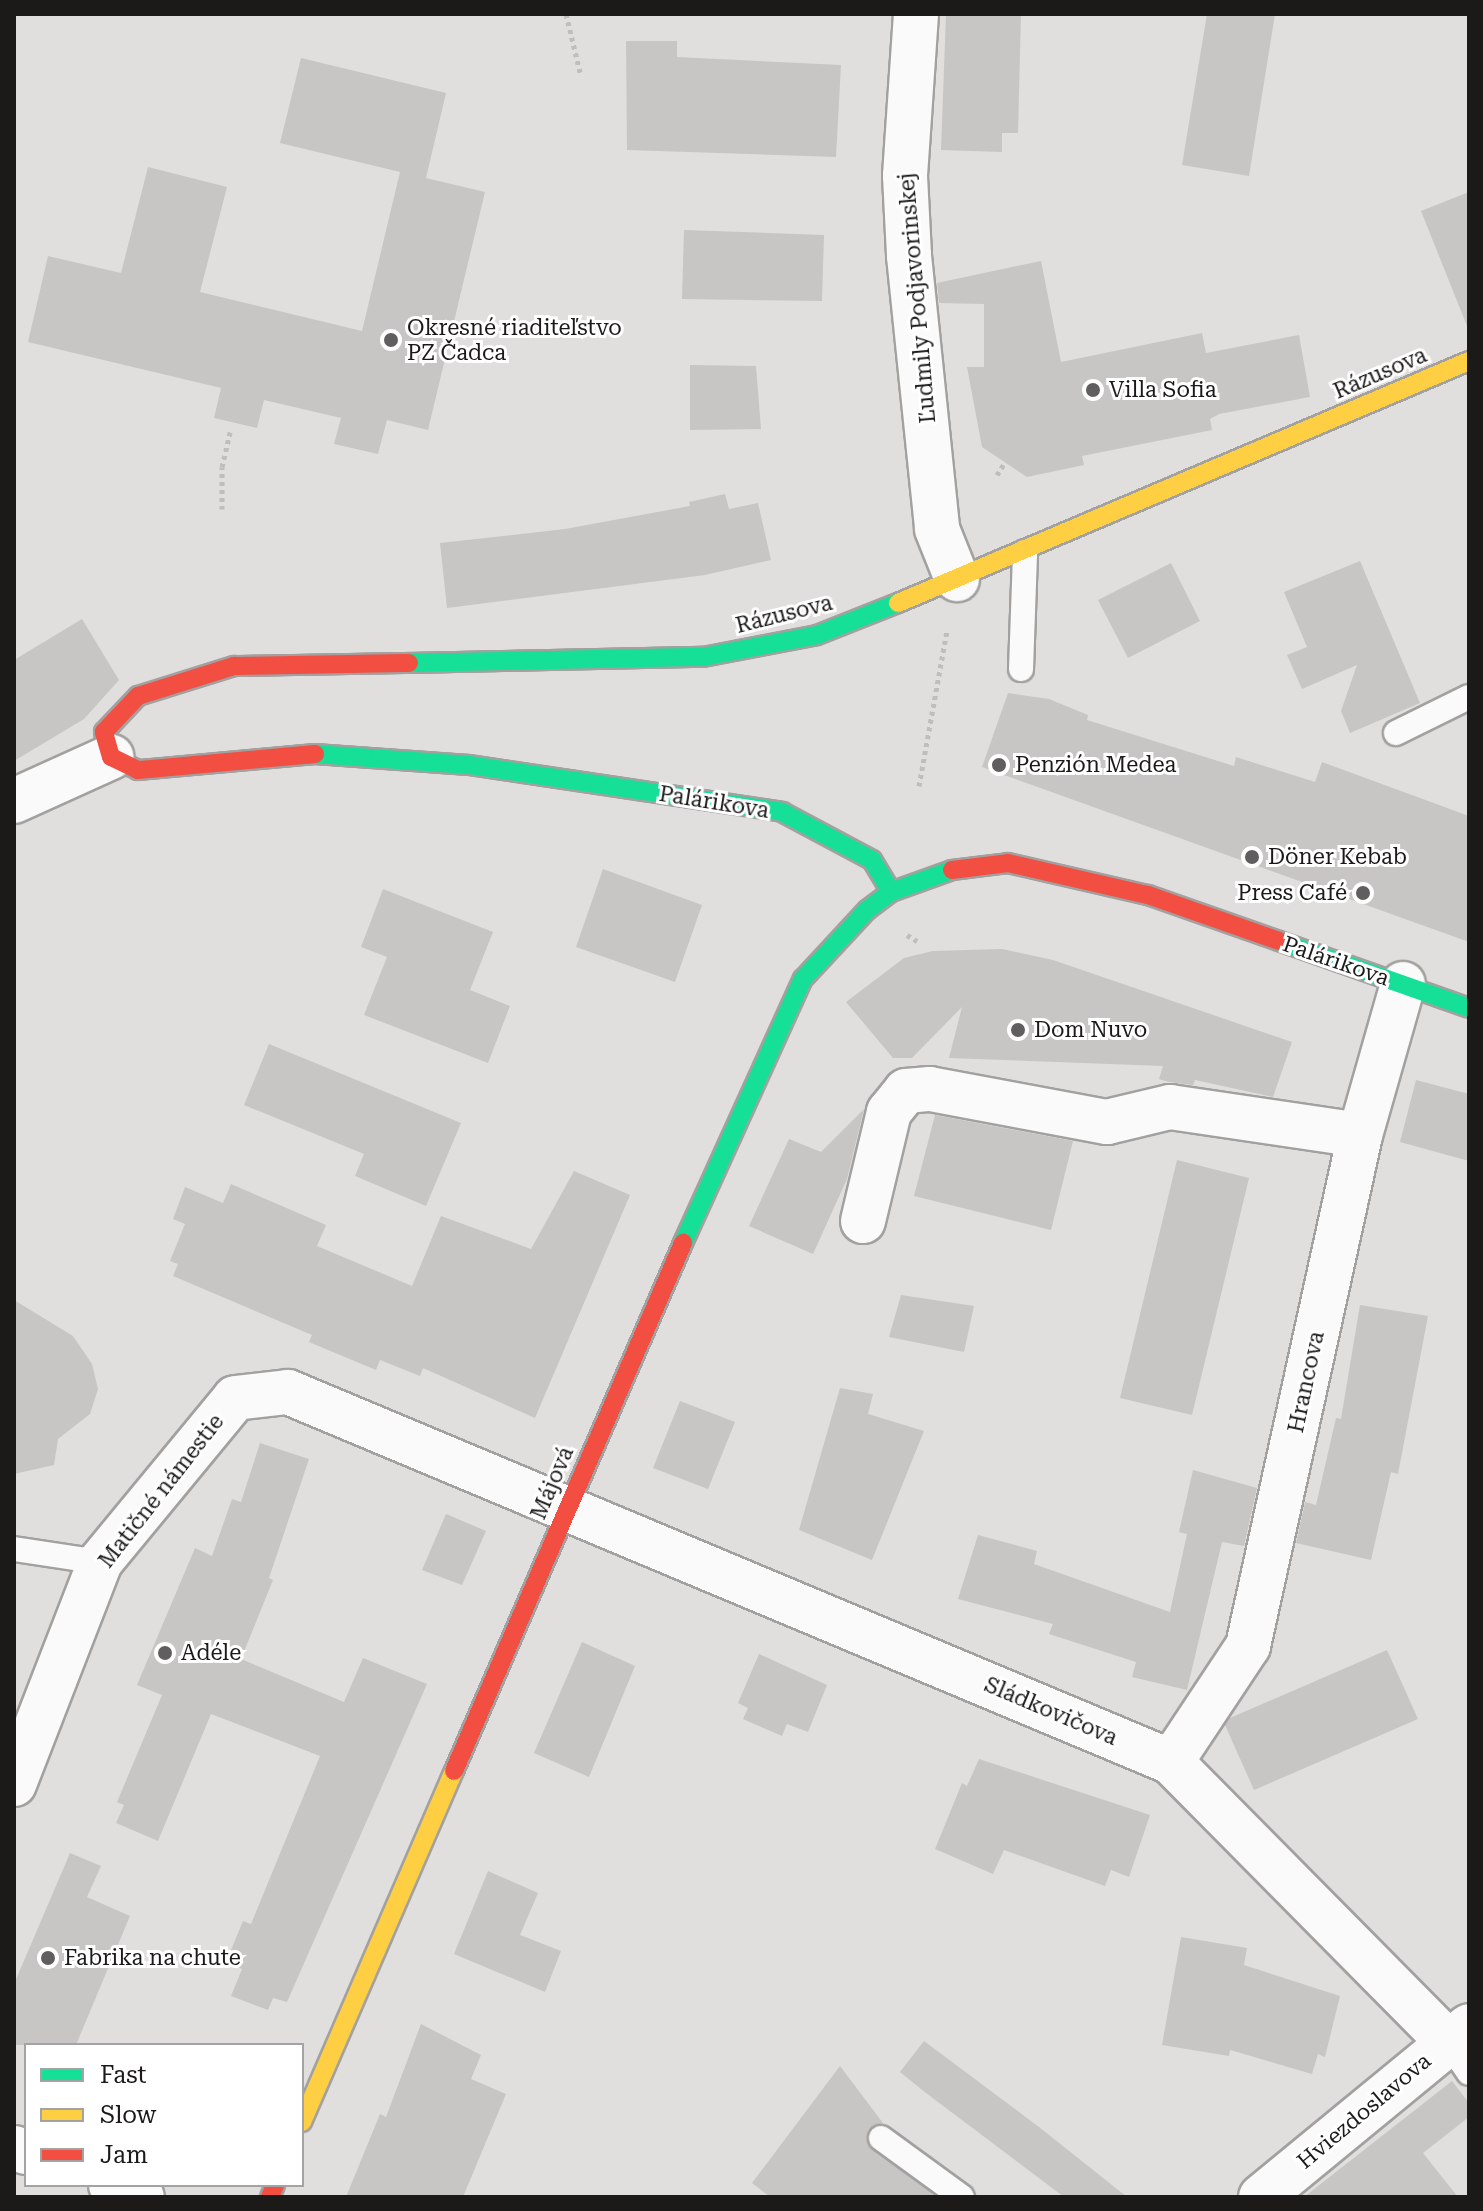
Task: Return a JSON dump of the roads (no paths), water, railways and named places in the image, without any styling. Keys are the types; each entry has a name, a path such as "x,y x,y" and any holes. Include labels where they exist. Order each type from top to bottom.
{"street":[{"name":"Ľudmily Podjavorinskej","path":"916,14 905,176 909,256 937,529 957,579"},
{"name":"Rázusova","path":"111,757 104,732 138,696 234,666 703,657 817,635 1025,552 1469,361"},
{"name":"Palárikova","path":"111,757 138,770 323,753 469,765 782,812 872,860 891,892 954,869 1008,863 1148,895 1469,1008"},
{"path":"14,801 111,757"},
{"name":"Májová","path":"304,2117 711,1173 803,979 891,892"},
{"name":"Hrancova","path":"1171,1762 1248,1646 1360,1135 1403,984"},
{"path":"863,1221 889,1112 906,1091 930,1089 1107,1122 1170,1107 1360,1135"},
{"name":"Matičné námestie","path":"14,1784 100,1562 235,1398 288,1392 568,1505"},
{"name":"Sládkovičova","path":"568,1505 1171,1762 1462,2047"},
{"name":"Hviezdoslavova","path":"1261,2197 1462,2047"},
{"path":"116,2187 142,2197"}],"lane":[{"path":"1021,669 1025,552"},
{"path":"1396,733 1469,697"},
{"path":"14,1549 100,1562"},
{"path":"881,2138 962,2197"}],"place":[{"name":"Okresné riaditeľstvo PZ Čadca","path":"391,340"},
{"name":"Villa Sofia","path":"1093,390"},
{"name":"Penzión Medea","path":"999,765"},
{"name":"Döner Kebab","path":"1252,857"},
{"name":"Press Café","path":"1363,893"},
{"name":"Dom Nuvo","path":"1018,1030"},
{"name":"Adéle","path":"165,1653"},
{"name":"Fabrika na chute","path":"48,1958"}]}
